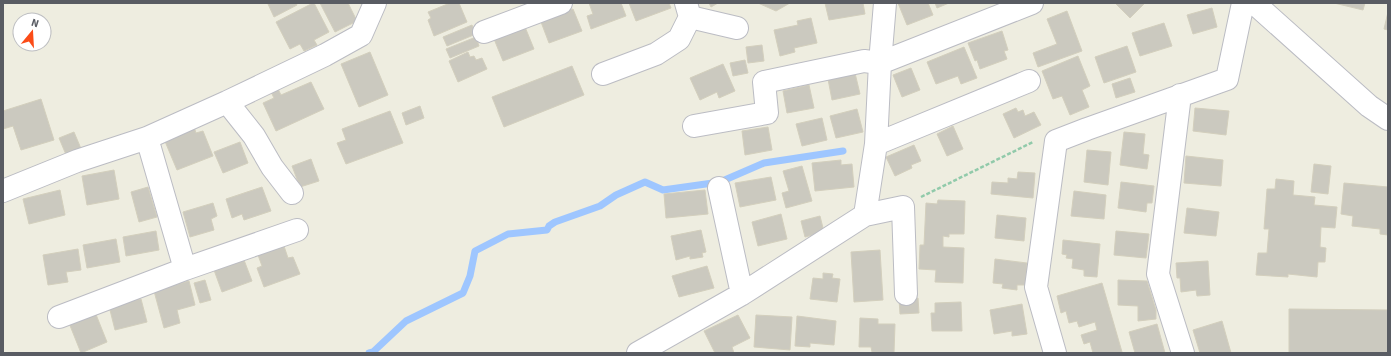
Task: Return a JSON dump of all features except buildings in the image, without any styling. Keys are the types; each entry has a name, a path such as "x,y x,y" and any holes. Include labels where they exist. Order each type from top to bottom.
{"street":[{"path":"3,191 77,161 147,138 325,55 361,35 374,3"},
{"path":"484,32 561,3"},
{"path":"865,215 876,144 885,3"},
{"path":"694,126 767,113 764,82 864,61 880,63 1032,3"},
{"path":"1055,353 1036,287 1051,138 1087,128 1227,79 1255,4 1369,106 1388,119"},
{"path":"603,74 656,54 679,39 688,10 737,28"},
{"path":"876,144 1029,81"},
{"path":"1180,96 1158,274 1183,353"},
{"path":"227,102 254,136 272,167 292,193"},
{"path":"147,138 185,269"},
{"path":"719,188 736,227 742,294"},
{"path":"654,350 865,215 903,207 906,294"},
{"path":"59,317 185,269 297,230"}],"path":[{"path":"903,207 1051,138"}],"waterway":[{"path":"369,353 373,352 406,321 463,293 470,276 475,251 508,234 547,230 549,226 555,222 600,206 616,195 645,182 663,190 720,182 764,163 843,151"}]}
